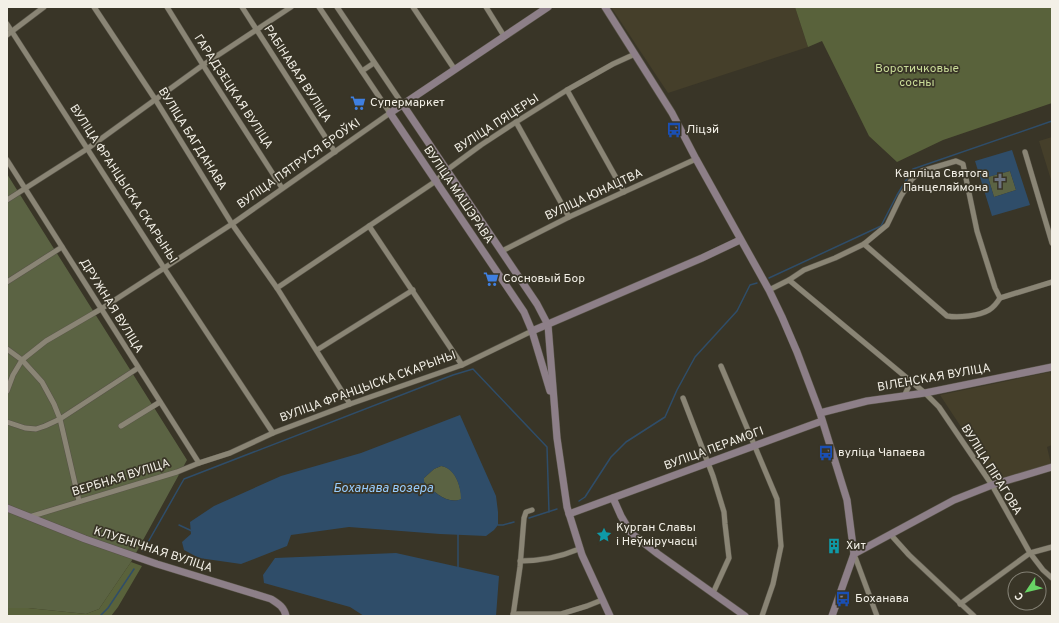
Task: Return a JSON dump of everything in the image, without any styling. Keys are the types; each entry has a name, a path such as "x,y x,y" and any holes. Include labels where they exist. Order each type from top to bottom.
{"street":[{"path":"7,35 44,7"},
{"name":"ВУЛІЦА БАГДАНАВА","path":"94,7 155,99 232,224 277,288 350,404"},
{"name":"ГАРАДЗЕЦКАЯ ВУЛІЦА","path":"167,7 282,188"},
{"name":"РАБІНАВАЯ ВУЛІЦА","path":"242,7 335,152"},
{"path":"7,200 87,149 203,65 291,7"},
{"name":"ВУЛІЦА МАШЭРАВА","path":"319,7 524,312 532,331 555,406"},
{"name":"ВУЛІЦА МАШЭРАВА","path":"337,7 502,251 537,304 548,325 563,483 569,514 579,548 610,616"},
{"path":"413,7 455,70"},
{"path":"486,7 504,36"},
{"name":"ВУЛІЦА ПЯТРУСЯ БРОЎКІ","path":"22,360 46,340 100,309 232,224 390,113 548,7"},
{"path":"605,7 672,113 740,240 769,290 788,331 820,413 847,500 854,554 877,616"},
{"name":"ВУЛІЦА ФРАНЦЫСКА СКАРЫНЫ","path":"7,24 164,268 274,433 350,404 462,365 532,331 702,258 740,240"},
{"name":"ВУЛІЦА ПЯЦЕРЫ","path":"277,288 436,181 447,170 480,145 567,90 613,64 635,54"},
{"path":"362,71 374,63"},
{"path":"567,90 624,192"},
{"path":"516,122 568,218"},
{"path":"1025,152 1052,243"},
{"name":"ВУЛІЦА ЮНАЦТВА","path":"502,251 568,218 696,159"},
{"name":"ДРУЖНАЯ ВУЛІЦА","path":"7,160 199,463"},
{"path":"769,290 789,280 804,270 835,258 864,244 887,225 901,196 912,179 922,171 956,161 963,164 977,231 995,288 1000,298"},
{"path":"369,226 462,365"},
{"path":"864,244 947,316 960,318 984,312 994,306 1000,298 1052,282"},
{"path":"7,282 62,247"},
{"name":"ВУЛІЦА ПІРАГОВА","path":"789,280 925,393 939,407 992,485 1030,554 1043,570 1052,578"},
{"path":"317,350 413,290"},
{"path":"7,349 22,360 42,382 54,404 60,418 79,501"},
{"path":"7,391 13,375 22,360"},
{"path":"721,366 776,499 781,546 773,584 762,616"},
{"name":"ВІЛЕНСКАЯ ВУЛІЦА","path":"820,413 867,401 925,393 1052,367"},
{"path":"7,422 24,428 45,426 138,368"},
{"path":"904,396 908,388 907,379"},
{"path":"682,398 708,463 724,512 729,558 713,593"},
{"path":"121,426 160,402"},
{"name":"ВУЛІЦА ПЕРАМОГІ","path":"569,514 822,421"},
{"path":"199,463 230,453 274,433"},
{"name":"ВЕРБНАЯ ВУЛІЦА","path":"29,517 177,472 199,463"},
{"path":"832,616 854,554 954,500 992,485 1052,467"},
{"path":"613,498 631,533 745,616"},
{"name":"КЛУБНІЧНАЯ ВУЛІЦА","path":"7,508 85,539 157,564 272,599 280,604 286,616"},
{"path":"532,510 526,512 524,518 513,615 561,614 602,600"},
{"path":"45,523 48,511"},
{"path":"891,535 909,555 974,616"},
{"path":"960,604 1030,554 1052,547"},
{"path":"520,561 550,559 579,548"}],"shaded area":[{"path":"611,7 795,7 808,47 668,93"},
{"path":"1052,137 1052,183 1039,141"},
{"path":"1050,372 1052,378 1052,445 1047,447 1051,464 996,480 940,395"}],"green space":[{"name":"Воротичковые сосны","path":"795,7 1052,7 1052,103 943,140 897,162 869,136 822,41 808,47"},
{"path":"1010,171 1016,190 994,197 988,177"},
{"path":"7,174 187,460 131,562 99,609 86,614 28,608 7,608"},
{"path":"441,466 446,467 454,474 462,499 446,499 436,493 424,482 424,478 434,469"},
{"path":"131,562 142,566 118,607 111,616 7,616 7,608 28,608 86,614 99,609"}],"water":[{"path":"1012,150 1030,205 992,216 975,161","holes":["1010,171 1016,190 994,197 988,177"]},
{"name":"Боханава возера","path":"460,415 496,496 498,525 486,536 349,527 291,535 287,546 241,564 199,558 184,550 182,542 191,534 190,522 214,506 281,476 361,453","holes":["441,466 446,467 456,478 460,489 461,499 446,499 436,493 424,482 424,478 434,469"]},
{"path":"396,553 499,576 496,616 364,616 350,607 264,583 263,575 275,558"}],"waterway":[{"path":"769,278 881,226 897,195 913,169 1052,121"},
{"path":"579,501 585,497 611,457 626,442 665,417 677,390 695,357 737,311 750,285 757,283"},
{"path":"143,551 184,479 453,375 473,369 547,447 549,512"},
{"path":"529,518 557,509"},
{"path":"498,525 514,522"},
{"path":"179,525 192,531"},
{"path":"458,534 458,567"},
{"path":"100,616 108,608 134,569"}],"place":[{"name":"Супермаркет","path":"358,103"},
{"name":"Ліцэй","path":"674,130"},
{"name":"Капліца Святога Панцеляймона","path":"1000,181"},
{"name":"Сосновый Бор","path":"491,279"},
{"name":"вуліца Чапаева","path":"826,453"},
{"name":"Курган Славы і Неўміручасці","path":"604,535"},
{"name":"Хит","path":"834,546"},
{"name":"Боханава","path":"843,599"}]}
